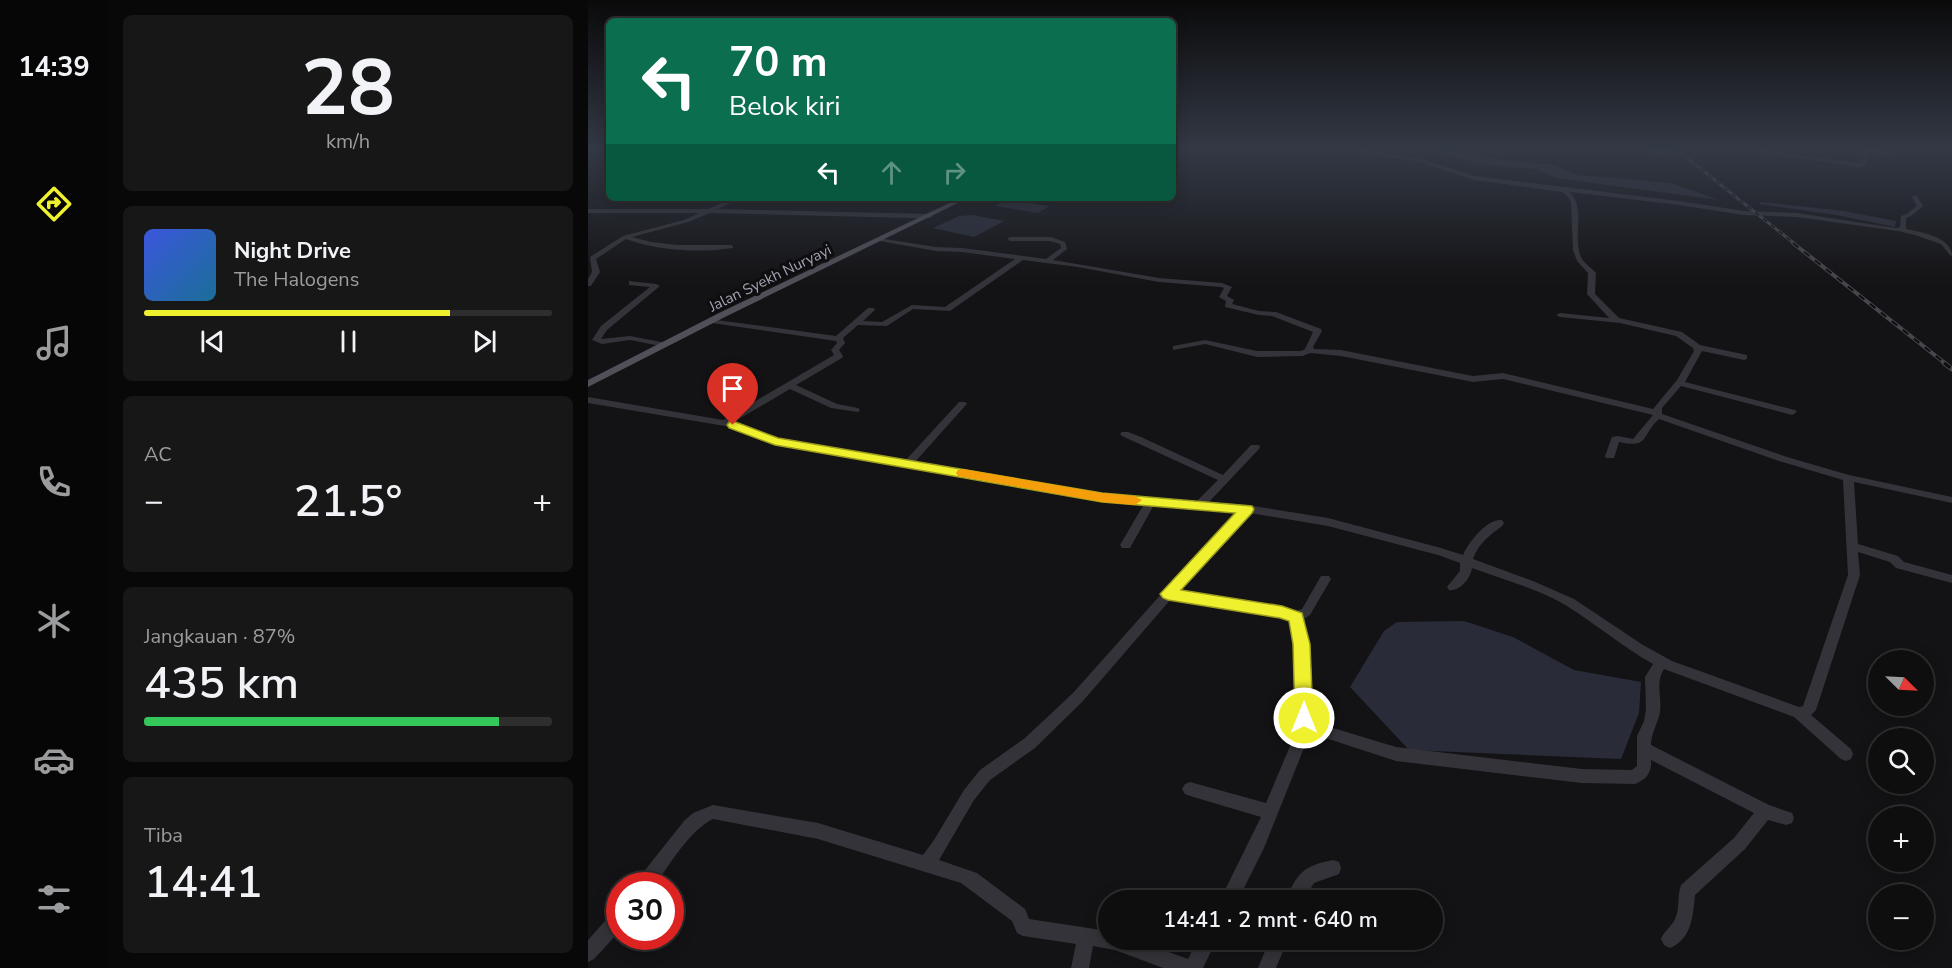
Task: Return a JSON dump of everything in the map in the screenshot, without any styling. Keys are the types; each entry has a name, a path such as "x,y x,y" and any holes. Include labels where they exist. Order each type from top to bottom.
{"main road":[{"name":"Jalan Syekh Nuryayi","path":"588,384 663,345 959,201"}],"street":[{"path":"1569,195 1574,200 1576,212 1574,229 1577,254 1592,273 1591,294 1619,321"},
{"path":"1600,195 1738,212 1797,215 1900,230 1917,233 1943,243 1952,254"},
{"path":"1900,230 1903,228 1903,217 1920,206 1916,197"},
{"path":"588,284 592,281 596,271 592,258 626,237 686,221 732,201"},
{"path":"588,211 806,212 877,217 930,216"},
{"path":"588,216 598,211"},
{"path":"626,237 639,242 663,245 731,247"},
{"path":"880,239 936,249 962,250 1047,261 1159,280 1226,286 1223,297 1230,300 1228,305 1273,314 1318,331 1310,343 1309,350"},
{"path":"1010,239 1051,239 1063,243 1064,249 1047,261"},
{"path":"858,323 884,324 912,307 947,309 1021,258"},
{"path":"632,284 656,286 604,328 596,340 602,342 630,338 663,345"},
{"path":"724,424 839,356 836,350 841,343 838,337 858,323 871,310"},
{"path":"1560,315 1619,321 1679,334 1697,346 1744,357"},
{"path":"712,321 839,339"},
{"path":"1176,348 1205,342 1267,355 1309,350 1351,355 1473,379 1503,376 1657,415 1848,478 1952,500"},
{"path":"1657,415 1657,408 1678,383 1698,351 1697,346"},
{"path":"1678,383 1792,412"},
{"path":"791,386 834,406 855,410"},
{"path":"588,400 724,424 775,442 1102,497 1247,509 1328,522 1442,552 1529,584 1570,602 1638,649 1683,672 1799,713 1846,754"},
{"path":"908,464 962,404"},
{"path":"1629,452 1634,442 1657,415"},
{"path":"1125,434 1156,445 1224,479"},
{"path":"1610,456 1615,439 1634,442"},
{"path":"1199,506 1255,447"},
{"path":"1799,713 1809,710 1854,575 1848,478"},
{"path":"1126,545 1150,502"},
{"path":"926,864 940,846 969,795 981,780 1030,743 1078,697 1168,594 1247,509"},
{"path":"1453,587 1466,572 1465,561 1477,541 1498,523"},
{"path":"1851,546 1894,559 1900,565 1952,579"},
{"path":"1168,594 1282,612 1296,617 1306,612 1324,579"},
{"path":"1233,890 1270,812 1304,725 1301,644 1296,617"},
{"path":"1304,725 1396,754 1582,776 1635,777 1644,769 1644,736 1651,721 1653,709 1652,677 1661,662"},
{"path":"1645,749 1765,811 1786,818"},
{"path":"1190,789 1270,812"},
{"path":"1670,939 1684,922 1687,891 1730,854 1757,825 1765,811"},
{"path":"655,872 690,826 699,818 713,812 818,831 970,879 1019,915 1023,927 1115,941 1195,967 1203,950"},
{"path":"1299,890 1303,880 1312,872 1333,868"},
{"path":"588,953 606,933"},
{"path":"1080,968 1086,937"},
{"path":"1267,968 1274,950"}],"water":[{"path":"1683,195 1705,195 1719,200"},
{"path":"1004,201 1013,201 1050,206 1038,213 995,206"},
{"path":"1761,202 1844,211 1896,221 1895,227 1836,215 1759,204"},
{"path":"972,215 1004,221 974,237 933,228 959,216"},
{"path":"1464,621 1513,637 1574,670 1641,682 1639,713 1621,759 1409,750 1350,687 1384,631 1397,622"}],"railway":[{"path":"1734,195 1795,244"},
{"path":"1793,243 1946,364"},
{"path":"1944,363 1952,369"}],"slow traffic":[{"path":"963,473 1102,497 1135,500"}],"route":[{"path":"733,425 775,442 1102,497 1247,509 1168,594 1288,613 1296,617 1299,622 1301,644 1304,718"}]}
